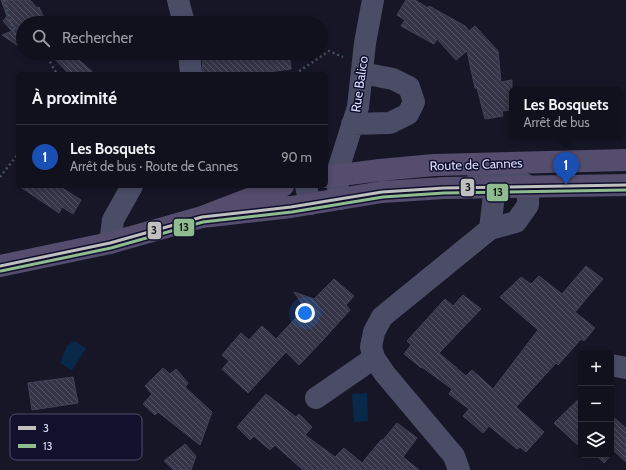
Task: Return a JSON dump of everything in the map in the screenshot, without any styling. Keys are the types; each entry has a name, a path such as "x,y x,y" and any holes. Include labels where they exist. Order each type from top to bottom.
{"main road":[{"name":"Route de Cannes","path":"333,173 456,164 622,160"},
{"name":"Route de Cannes","path":"202,217 308,195 340,199 382,192 444,188 500,180 528,186 626,185"},
{"name":"Route de Cannes","path":"0,266 110,244 202,217 278,188"}],"street":[{"path":"178,0 182,16"},
{"name":"Rue Balico","path":"333,173 358,107 365,43 373,0"},
{"path":"190,60 191,72"},
{"path":"352,124 390,122 408,114 414,102 409,87 393,79 362,72"},
{"path":"456,164 474,173 500,180 574,170 622,160"},
{"path":"333,173 340,199"},
{"path":"490,230 500,180"},
{"path":"460,470 454,456 385,374 374,358 371,347 374,332 382,317 490,230 516,222 528,205 528,186"},
{"path":"110,244 113,220 131,188"},
{"path":"316,398 374,358"},
{"path":"614,366 626,368"}],"path":[{"path":"4,0 16,35"},
{"path":"328,52 344,58 362,72"},
{"path":"49,60 55,72"},
{"path":"298,72 316,60"},
{"path":"0,177 16,157"}],"water":[{"path":"74,341 86,348 72,370 60,363 67,346"},
{"path":"367,393 368,421 354,422 352,394"}],"building":[{"path":"1,0 30,0 37,8 39,7 43,16 16,16 16,44 2,35 12,31 3,21 7,16"},
{"path":"406,0 415,0 465,26 469,31 475,26 498,51 501,82 512,80 512,87 509,87 509,110 502,111 503,116 485,119 477,88 475,88 467,51 456,60 437,39 434,44 401,26 405,20 397,15"},
{"path":"56,60 79,60 93,72 67,72"},
{"path":"202,60 290,60 291,69 268,72 203,72"},
{"path":"22,188 62,188 81,200 73,214 62,207 59,213"},
{"path":"586,266 603,279 575,312 595,328 584,341 581,339 558,365 556,363 516,407 544,432 526,452 520,447 517,449 489,426 483,433 463,416 469,409 449,394 452,389 422,367 421,368 404,354 411,345 407,341 445,299 453,306 463,295 481,309 439,353 466,376 472,370 493,389 538,330 500,297 521,277 531,284 539,276 562,294"},
{"path":"334,279 354,296 346,305 350,310 299,365 286,352 248,393 222,369 229,361 222,355 241,333 249,340 262,326 276,339 305,308 294,292 314,299"},
{"path":"163,368 170,374 176,369 188,383 185,387 212,412 200,445 158,412 155,415 143,404 152,394 145,386"},
{"path":"73,377 78,403 32,410 28,383"},
{"path":"266,394 296,417 299,414 312,427 305,435 335,457 344,448 362,463 397,423 417,438 403,457 419,470 303,470 275,445 270,450 254,436 250,440 237,427"},
{"path":"578,400 578,445 554,423"},
{"path":"614,418 626,428 626,462 614,451"},
{"path":"185,444 196,456 191,470 174,470 164,461"},
{"path":"599,458 608,458 604,463"}],"transit line":[{"name":"3","path":"0,266 110,243 202,217 291,207 382,192 444,188 626,185"},
{"name":"13","path":"1,271 111,248 203,222 292,212 383,197 444,193 626,190"}],"place":[{"name":"Les Bosquets","path":"566,185"}]}
